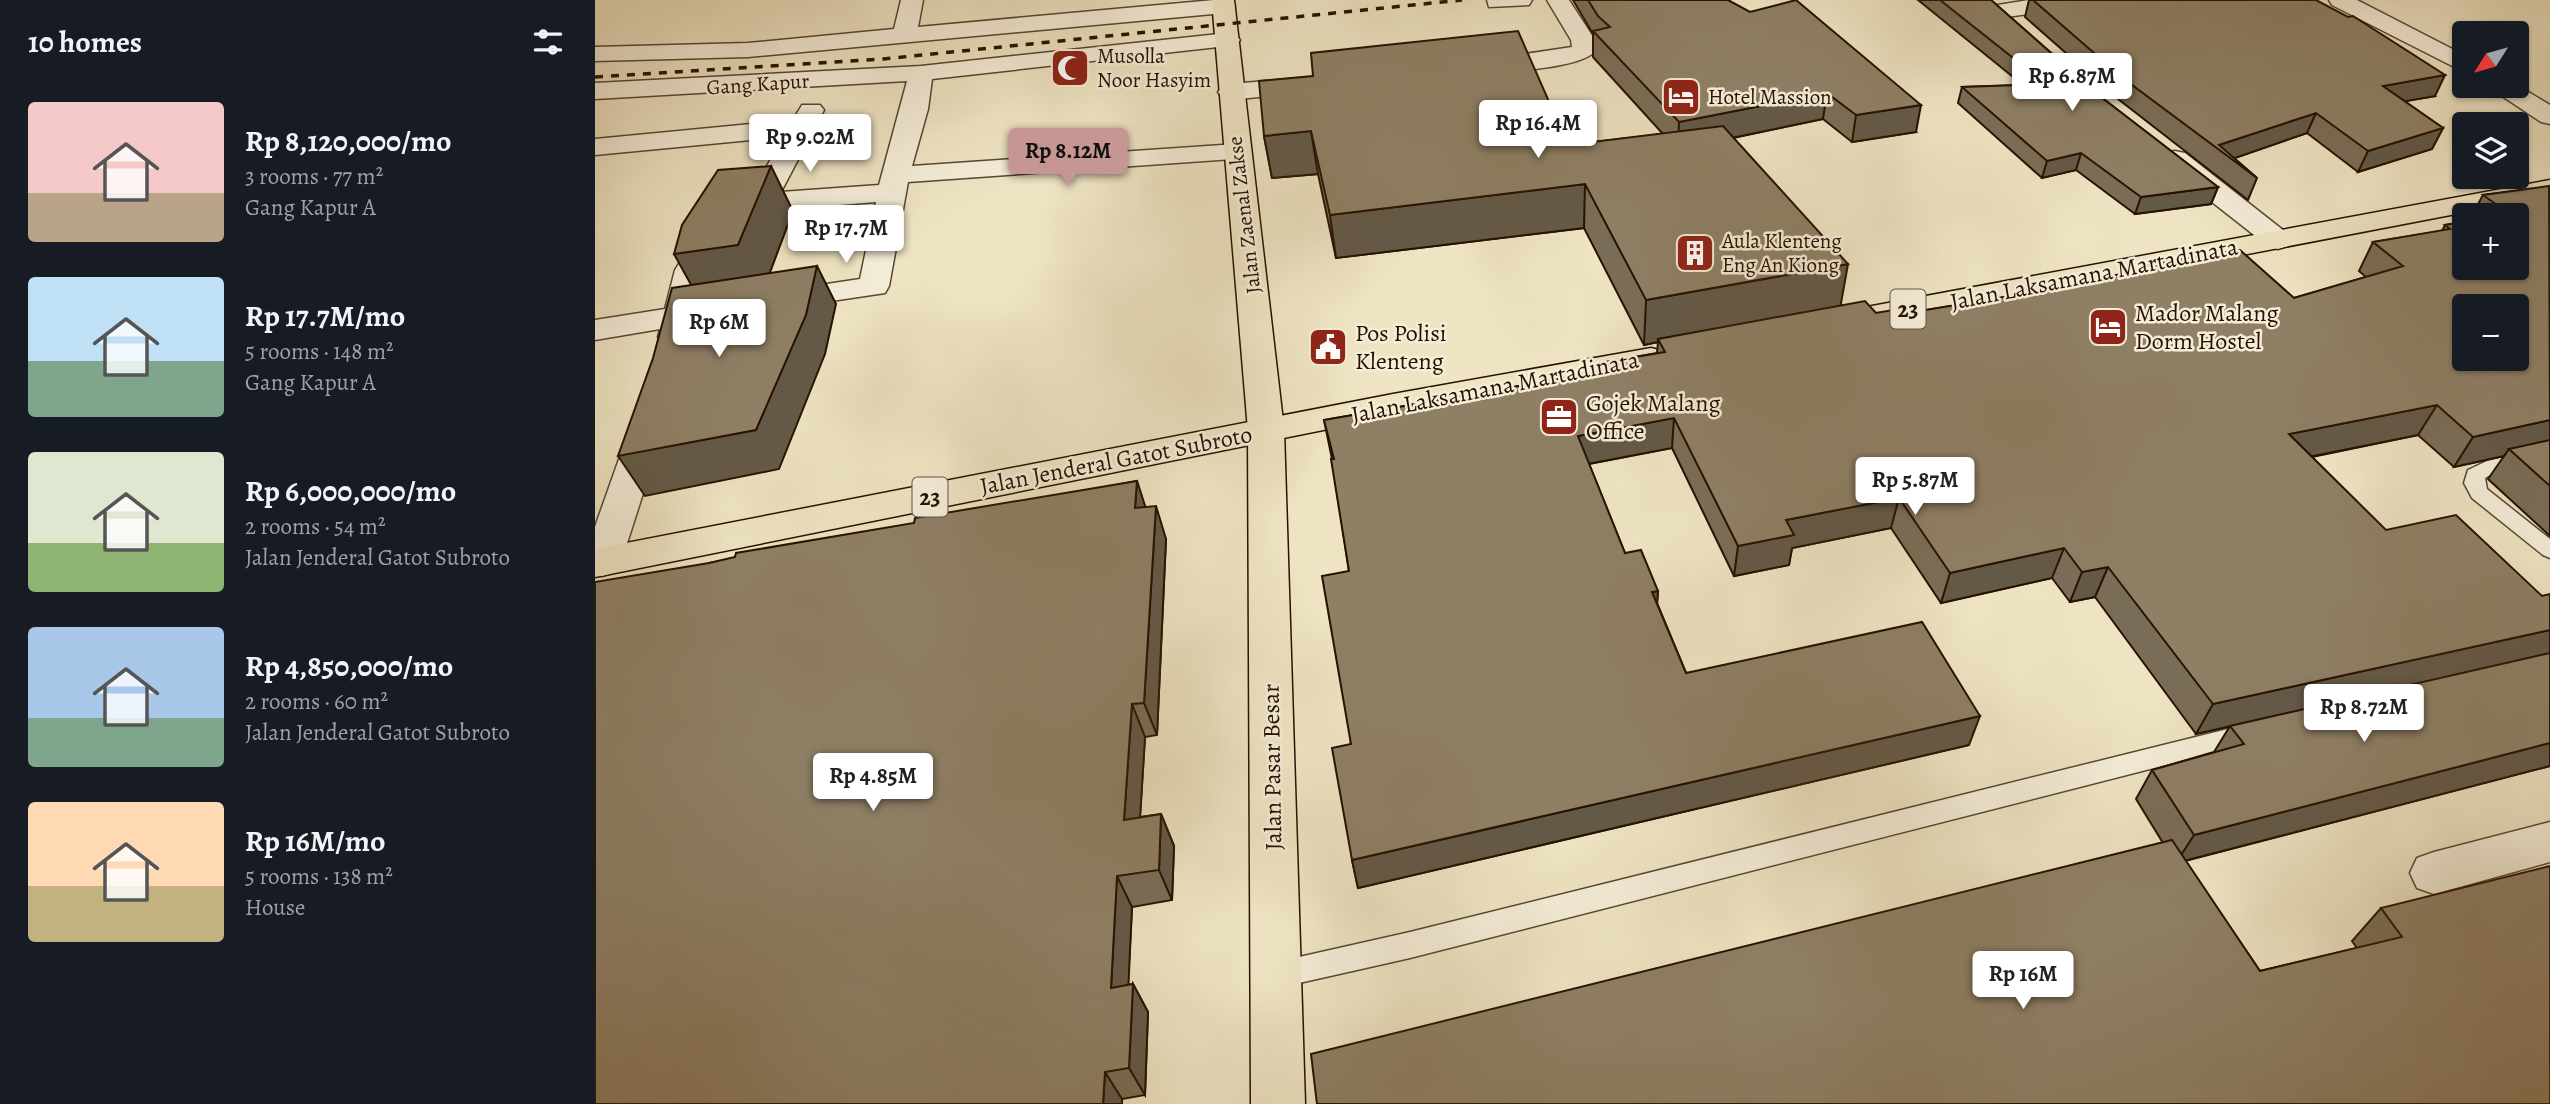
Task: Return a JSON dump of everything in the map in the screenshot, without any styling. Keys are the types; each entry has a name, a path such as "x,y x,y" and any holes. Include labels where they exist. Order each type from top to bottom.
{"main road":[{"name":"Jalan Zaenal Zakse","path":"1224,3 1266,430"},
{"name":"Jalan Laksamana Martadinata","path":"1843,321 2550,188"},
{"name":"Jalan Laksamana Martadinata","path":"1266,430 1680,352"},
{"name":"Jalan Jenderal Gatot Subroto","path":"598,563 1266,430"},
{"name":"Jalan Pasar Besar","path":"1266,430 1278,1104"}],"street":[{"path":"904,38 912,0"},
{"path":"1497,2 1521,0"},
{"path":"1453,70 1576,55 1584,50 1583,40 1558,0"},
{"path":"1992,5 2078,0"},
{"path":"2340,0 2452,59"},
{"path":"595,54 748,50 904,38 1224,3"},
{"path":"1992,5 2024,31"},
{"name":"Gang Kapur","path":"595,92 609,124 826,80 921,73 1228,40"},
{"path":"595,330 874,286 894,183 915,109 921,73"},
{"path":"761,203 826,80"},
{"path":"1231,92 1335,83"},
{"path":"2520,98 2550,116"},
{"path":"609,124 802,127"},
{"path":"2151,139 2278,240"},
{"path":"598,563 662,382 690,270 730,205 761,203 894,183 1237,152"},
{"path":"2434,873 2550,842"}],"lane":[{"path":"2550,455 2489,467 2476,475 2474,483 2479,493 2550,550"},
{"path":"1277,975 1410,945 2272,729"}],"building":[{"path":"1588,0 1728,0 1750,12 1796,0 1921,105 1856,115 1827,93 1679,122 1593,31 1610,27 1598,16"},
{"path":"1940,0 1991,0 2101,97 2218,187 2141,197 2081,153 2047,161 1962,87 2046,84"},
{"path":"2033,0 2316,0 2348,17 2353,16 2445,75 2383,86 2443,128 2368,151 2316,113 2219,145 2257,178 2124,79"},
{"path":"1518,31 1568,145 1723,126 1848,264 1646,300 1585,184 1330,215 1311,131 1264,136 1259,81 1313,76 1311,53"},
{"path":"771,166 738,245 674,254 682,225 718,170"},
{"path":"2549,186 2550,420 2473,437 2437,405 2289,434 2386,530 2456,515 2542,596 2550,594 2550,630 2213,704 2108,567 2082,572 2064,548 1950,573 1899,498 1786,520 1794,535 1738,546 1674,418 1578,436 1625,553 1641,550 1658,591 1652,592 1686,673 1922,622 1980,716 1352,860 1332,748 1351,744 1322,576 1349,571 1331,459 1334,459 1324,420 1604,371 1600,363 1665,352 1658,339 1865,301 1876,313 1922,305 1926,310 2076,285 2073,282 2153,269 2148,264 2240,250 2294,298 2403,266 2373,242 2450,229 2445,225 2452,224 2452,280 2529,280 2529,203 2494,203 2483,195"},
{"path":"817,266 806,315 756,430 618,456 653,358 672,288"},
{"path":"2550,440 2550,486 2509,449"},
{"path":"1137,481 1135,508 1156,506 1144,703 1132,704 1124,820 1161,814 1159,870 1117,876 1111,988 1133,984 1129,1068 1105,1072 1103,1104 595,1104 595,582 709,563 735,557 736,553 914,523 915,518"},
{"path":"2550,653 2550,743 2194,835 2152,770 2244,744 2230,726"},
{"path":"2172,840 2260,971 2402,937 2381,908 2550,866 2550,1104 1317,1104 1311,1054"}],"railway":[{"path":"595,77 883,59 1462,0"}],"place":[{"name":"Musolla Noor Hasyim","path":"1070,68"},
{"name":"Hotel Massion","path":"1681,97"},
{"name":"Aula Klenteng Eng An Kiong","path":"1695,253"},
{"name":"Mador Malang Dorm Hostel","path":"2108,327"},
{"name":"Pos Polisi Klenteng","path":"1328,347"},
{"name":"Gojek Malang Office","path":"1559,417"}]}
